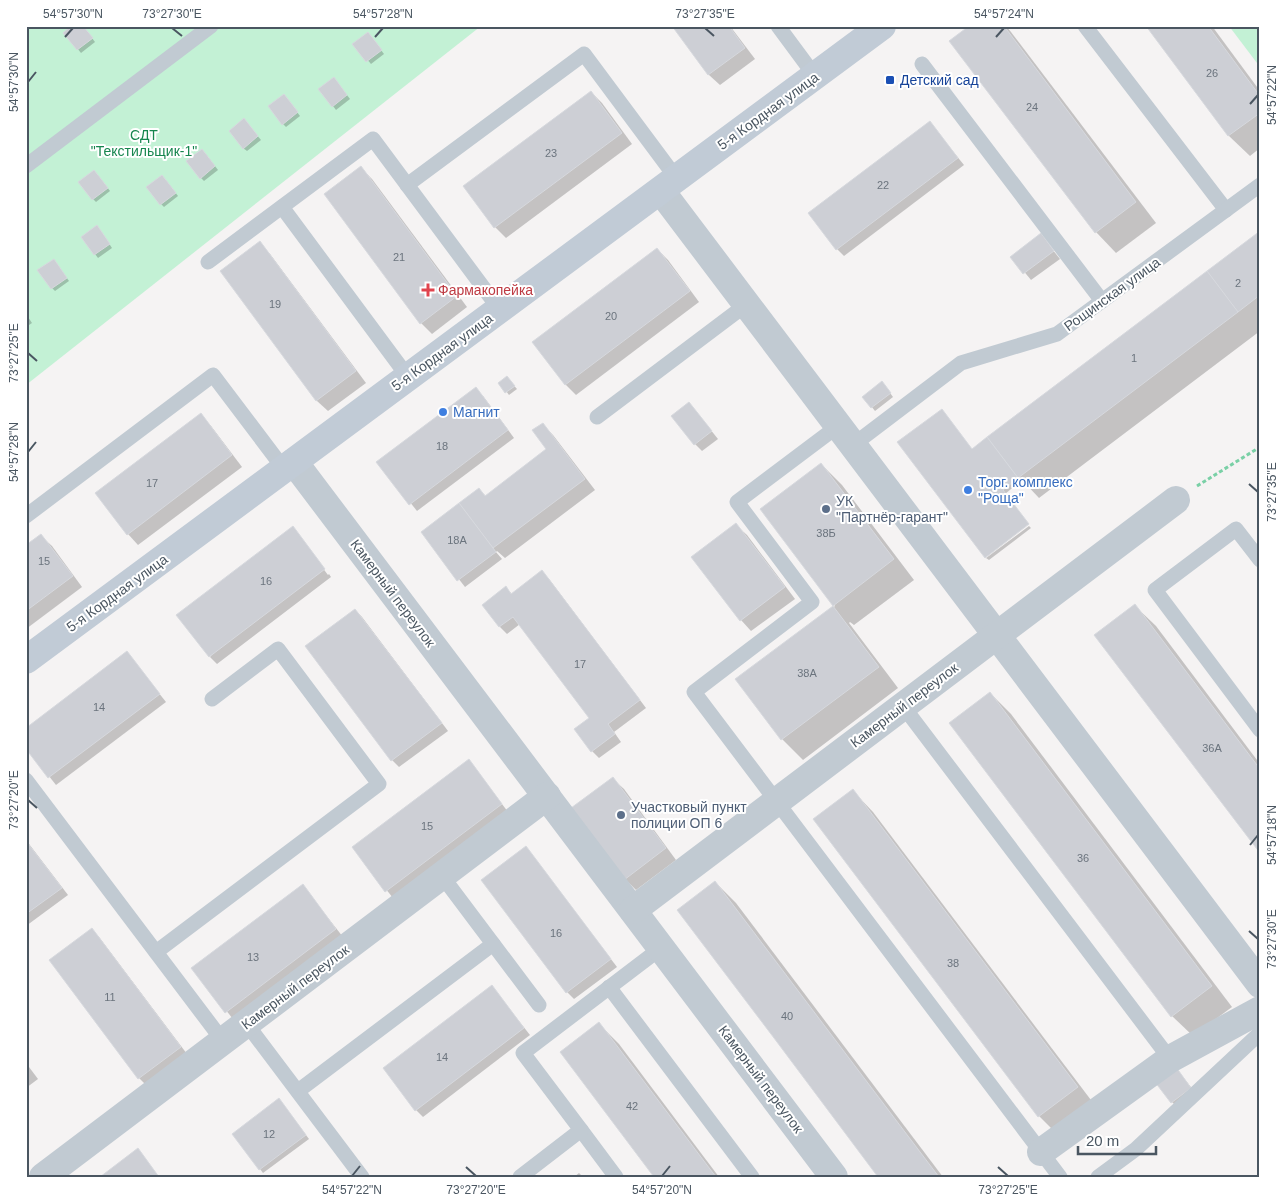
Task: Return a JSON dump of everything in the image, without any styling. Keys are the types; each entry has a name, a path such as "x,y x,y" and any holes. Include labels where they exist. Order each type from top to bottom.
{"main road":[{"name":"5-я Кордная улица","path":"26,660 882,26"}],"street":[{"path":"669,185 747,304 1260,984"},
{"name":"Камерный переулок","path":"289,466 547,796 834,1177"},
{"name":"Камерный переулок","path":"633,910 1176,500"},
{"name":"Камерный переулок","path":"43,1177 547,796"},
{"path":"1042,1152 1170,1059 1260,1010"}],"lane":[{"path":"26,166 211,26"},
{"path":"778,26 815,76"},
{"path":"1085,26 1226,210"},
{"path":"407,186 584,54 669,185"},
{"path":"922,64 1102,301"},
{"path":"208,262 373,139 500,310"},
{"name":"Рощинская улица","path":"777,802 694,692 812,602 737,502 960,364 1057,334 1260,185"},
{"path":"282,207 408,377"},
{"path":"597,417 747,304"},
{"path":"26,516 213,375 289,466"},
{"path":"1260,560 1236,528 1155,590 1260,730"},
{"path":"156,952 379,784 278,649 212,699"},
{"path":"903,706 1170,1059"},
{"path":"26,780 223,1041"},
{"path":"777,802 1060,1177"},
{"path":"442,876 539,1004"},
{"path":"298,1091 493,944"},
{"path":"616,1177 522,1053 661,948"},
{"path":"608,988 752,1177"},
{"path":"246,1023 362,1177"},
{"path":"1098,1177 1136,1149 1260,1033"},
{"path":"520,1177 581,1130"}],"path":[{"path":"1176,500 1260,447"}],"green space":[{"name":"СДТ \"Текстильщик-1\"","path":"26,26 481,26 26,385"},
{"path":"1229,26 1260,26 1260,67"}],"building":[{"path":"71,26 83,26 93,38 77,50 63,33"},
{"path":"672,26 729,26 745,48 708,75"},
{"path":"969,26 1004,26 1136,202 1095,233 949,41"},
{"path":"1146,26 1208,26 1260,96 1260,113 1228,136"},
{"path":"368,32 382,50 366,62 352,44"},
{"path":"334,77 347,95 332,107 318,89"},
{"path":"591,91 622,133 494,228 463,186"},
{"path":"284,94 298,112 282,125 268,106"},
{"path":"244,118 258,136 243,149 229,131"},
{"path":"930,121 958,158 836,250 808,213"},
{"path":"202,149 215,166 200,179 186,161"},
{"path":"361,166 457,296 420,324 324,194"},
{"path":"94,170 108,188 92,200 78,182"},
{"path":"162,175 176,193 160,205 146,187"},
{"path":"97,225 110,244 94,255 81,237"},
{"path":"1260,231 1260,295 1238,312 1207,271"},
{"path":"1041,233 1054,251 1023,274 1010,257"},
{"path":"260,241 356,371 316,401 220,271"},
{"path":"657,248 690,291 565,385 532,342"},
{"path":"54,259 67,278 51,289 37,270"},
{"path":"1207,271 1238,312 1018,478 987,437"},
{"path":"507,376 515,386 505,393 498,383"},
{"path":"882,381 891,393 871,408 862,397"},
{"path":"476,387 508,430 409,505 376,462"},
{"path":"689,402 712,431 694,445 671,416"},
{"path":"942,409 972,449 987,437 1018,478 1003,490 1029,524 985,558 897,442"},
{"path":"201,413 232,455 127,535 95,493"},
{"path":"543,423 585,479 493,548 459,503 479,488 485,496 546,449 532,430"},
{"path":"821,463 894,559 833,606 760,509"},
{"path":"459,503 496,552 457,581 421,532"},
{"path":"736,523 785,587 740,621 691,557"},
{"path":"293,526 325,569 209,657 176,615"},
{"path":"41,534 73,576 26,611 26,545"},
{"path":"542,570 640,700 608,724 615,734 591,752 574,729 589,718 513,617 499,627 482,605 506,586 511,594"},
{"path":"1135,604 1260,769 1260,853 1094,635"},
{"path":"833,606 879,667 781,740 735,679"},
{"path":"355,609 442,723 391,761 305,646"},
{"path":"127,651 160,694 48,778 26,749 26,728"},
{"path":"990,692 1212,986 1171,1017 949,723"},
{"path":"469,759 502,804 385,892 352,847"},
{"path":"613,777 666,848 624,880 571,808"},
{"path":"853,789 1078,1087 1038,1117 813,819"},
{"path":"26,841 62,888 26,914"},
{"path":"526,846 611,959 566,993 481,880"},
{"path":"715,881 939,1177 878,1177 677,910"},
{"path":"303,884 336,929 225,1013 191,968"},
{"path":"92,928 181,1047 138,1079 49,960"},
{"path":"492,985 524,1028 415,1111 383,1068"},
{"path":"599,1022 716,1177 654,1177 560,1052"},
{"path":"1176,1067 1191,1088 1171,1103 1155,1082"},
{"path":"279,1098 306,1135 259,1170 232,1134"},
{"path":"138,1148 159,1177 100,1177"}],"place":[{"name":"Детский сад","path":"890,80"},
{"name":"Фармакопейка","path":"428,290"},
{"name":"Магнит","path":"443,412"},
{"name":"Торг. комплекс \"Роща\"","path":"968,490"},
{"name":"УК \"Партнёр-гарант\"","path":"826,509"},
{"name":"Участковый пункт полиции ОП 6","path":"621,815"}]}
